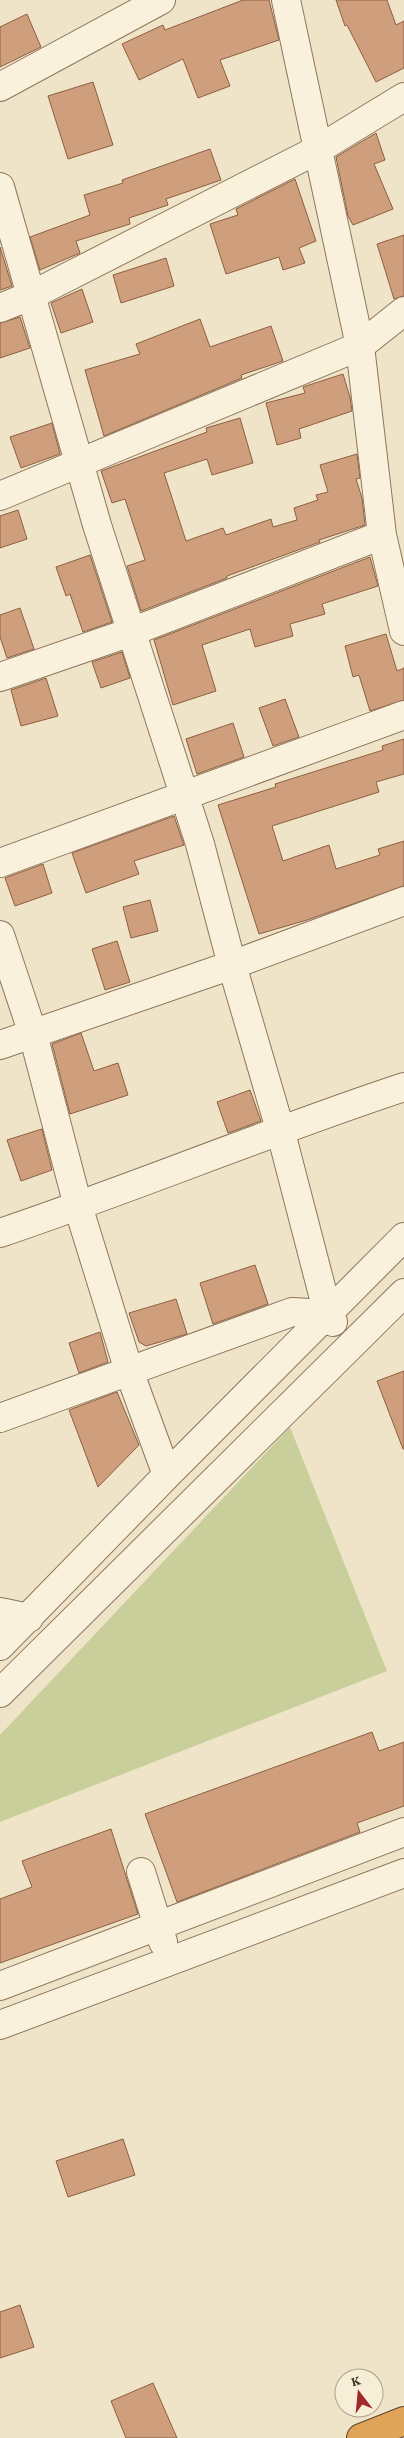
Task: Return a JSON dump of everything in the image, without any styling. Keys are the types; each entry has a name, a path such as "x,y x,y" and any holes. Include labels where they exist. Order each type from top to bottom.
{"highway":[{"path":"361,2438 404,2421"}],"street":[{"path":"0,87 161,0"},
{"path":"286,0 316,150 360,346 382,535 404,631"},
{"path":"0,308 32,295 316,150 404,96"},
{"path":"0,187 79,463 131,632 200,844 232,965 280,1129 328,1314 350,1348"},
{"path":"0,496 360,346 404,311"},
{"path":"0,677 131,632 382,535"},
{"path":"0,862 404,715"},
{"path":"0,1045 232,965 404,901"},
{"path":"0,935 32,1034 78,1206 129,1371 167,1475"},
{"path":"0,1233 78,1206 280,1129 404,1087"},
{"path":"0,1646 404,1237"},
{"path":"0,1693 404,1293"},
{"path":"0,1418 292,1312 328,1314"},
{"path":"0,1612 29,1618"},
{"path":"0,1986 404,1832"},
{"path":"141,1872 169,1960"},
{"path":"0,2024 404,1873"}],"green space":[{"path":"290,1427 387,1671 0,1822 0,1735"}],"building":[{"path":"243,0 269,0 279,40 220,60 230,86 198,98 183,59 139,80 122,44 163,25 165,30"},
{"path":"336,0 387,0 396,25 404,21 404,68 376,82 347,25 345,26"},
{"path":"27,14 41,47 0,67 0,27"},
{"path":"93,82 113,145 68,159 48,96"},
{"path":"376,133 385,160 374,164 393,209 353,225 348,216 336,157"},
{"path":"210,149 221,180 166,199 168,205 129,218 130,224 76,241 80,253 40,270 30,237 90,215 84,195 123,183 122,180"},
{"path":"295,179 316,241 299,248 305,263 283,270 279,257 226,274 210,224 238,215 236,209"},
{"path":"404,235 404,296 394,299 377,244"},
{"path":"0,247 12,286 0,290"},
{"path":"166,258 174,286 121,303 113,275"},
{"path":"82,289 93,322 61,333 51,303"},
{"path":"20,317 30,348 0,358 0,323"},
{"path":"200,319 210,347 271,326 283,361 241,375 242,378 104,436 85,370 140,354 136,344"},
{"path":"343,374 352,411 299,429 301,438 277,445 266,403 305,393 303,387"},
{"path":"240,418 253,463 212,475 207,459 164,473 186,541 223,528 226,535 271,519 273,527 297,520 294,508 318,500 316,495 328,492 320,465 357,454 360,478 356,479 362,498 365,525 319,540 320,542 227,576 227,578 141,611 127,566 145,560 125,499 112,503 101,471 207,432 206,428"},
{"path":"52,423 60,454 21,468 10,437"},
{"path":"18,510 27,539 0,548 0,516"},
{"path":"90,555 112,622 83,632 70,594 66,596 56,567"},
{"path":"370,557 378,586 322,604 325,614 290,624 293,636 255,647 250,629 202,645 216,691 173,705 154,640"},
{"path":"20,608 34,649 7,658 0,637 0,615"},
{"path":"386,634 397,671 404,668 404,700 370,711 359,675 353,677 345,646"},
{"path":"122,652 130,678 101,688 92,662"},
{"path":"46,678 58,716 21,726 11,690"},
{"path":"285,699 299,737 273,746 259,708"},
{"path":"233,723 244,757 197,774 186,739"},
{"path":"404,739 404,774 376,782 379,792 272,826 283,861 329,845 336,869 380,855 378,849 404,841 404,886 307,920 259,934 218,805 276,787 275,784 383,750 382,746"},
{"path":"174,816 184,845 134,861 139,874 86,893 72,853"},
{"path":"43,864 52,893 15,906 5,878"},
{"path":"150,900 158,931 131,938 123,907"},
{"path":"117,941 130,982 105,990 92,949"},
{"path":"81,1033 94,1071 118,1063 128,1095 70,1114 52,1044"},
{"path":"250,1090 261,1121 228,1133 217,1102"},
{"path":"42,1129 52,1170 21,1181 7,1140"},
{"path":"255,1265 268,1304 213,1324 200,1283"},
{"path":"176,1299 187,1334 146,1346 139,1342 129,1313"},
{"path":"100,1332 108,1362 79,1373 69,1343"},
{"path":"404,1371 404,1449 403,1449 377,1381"},
{"path":"117,1392 139,1445 98,1487 69,1410"},
{"path":"372,1732 379,1751 404,1742 404,1806 357,1823 360,1832 177,1902 145,1814"},
{"path":"111,1829 138,1914 0,1963 0,1899 32,1887 22,1861"},
{"path":"123,2139 135,2175 68,2197 56,2161"},
{"path":"20,2305 34,2347 0,2358 0,2312"},
{"path":"153,2383 177,2438 126,2438 111,2401"}]}
